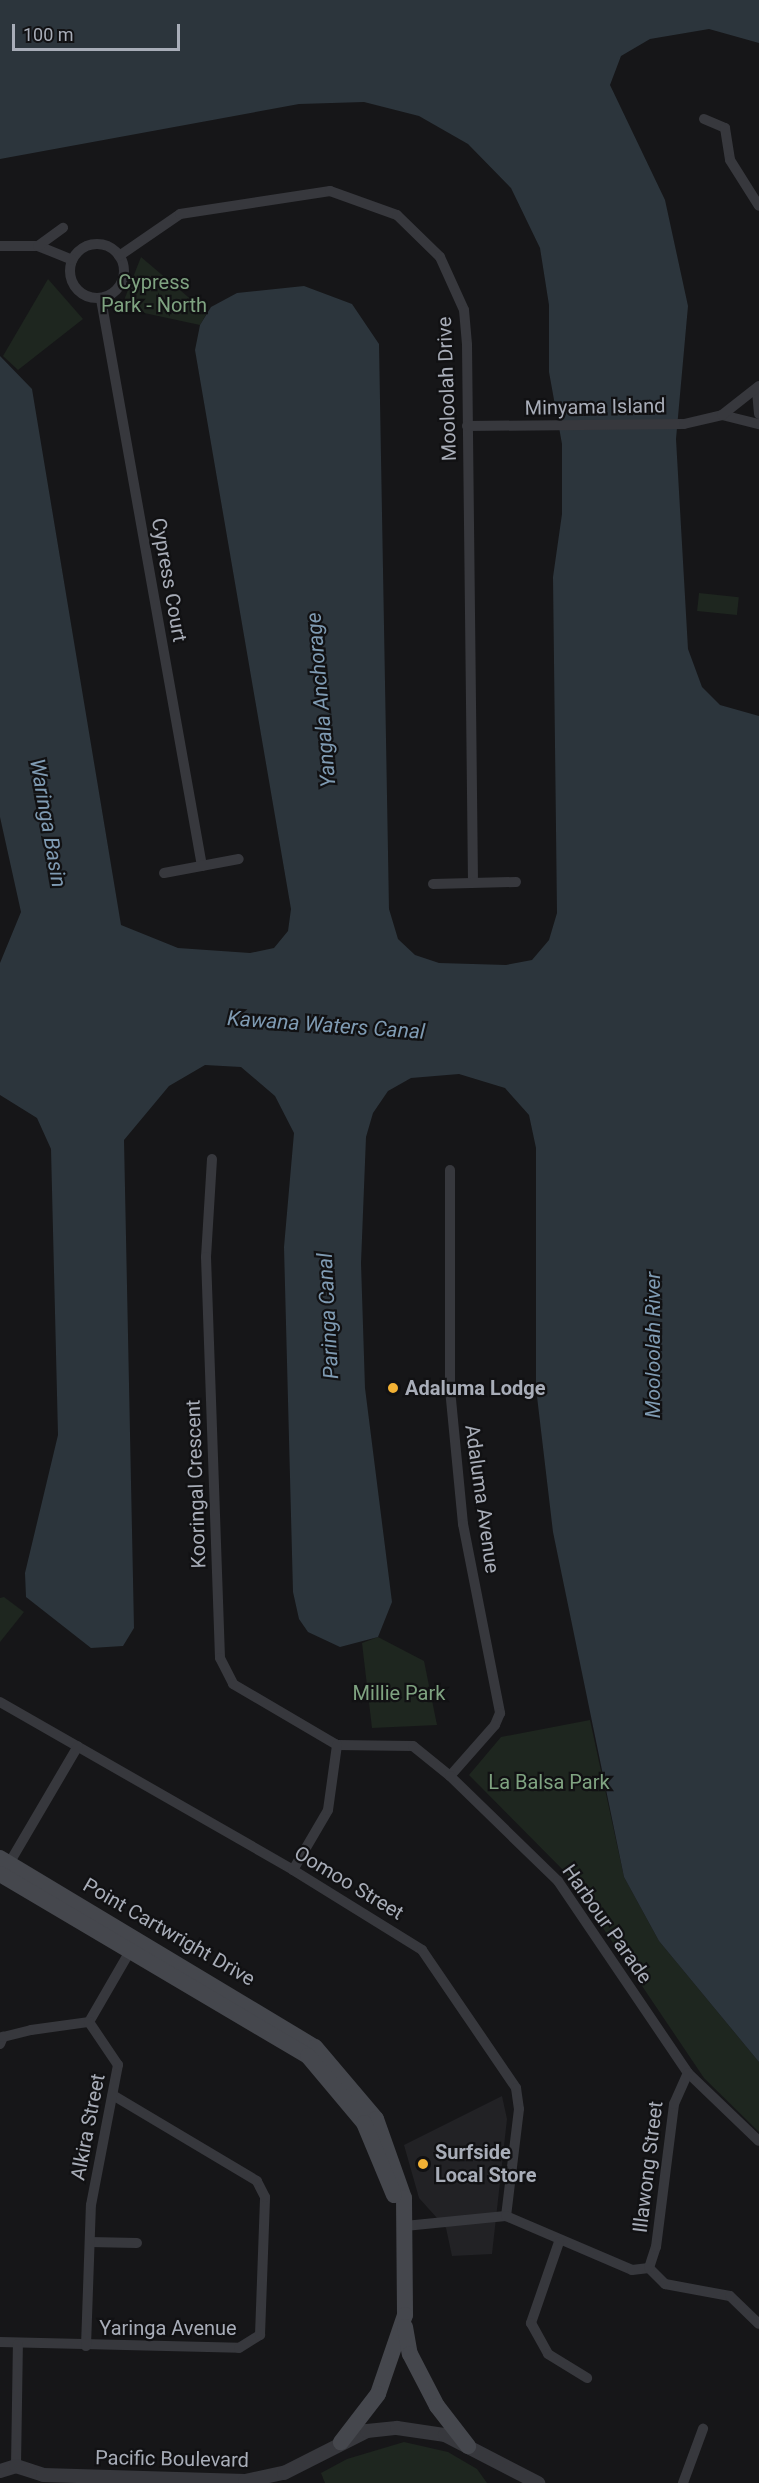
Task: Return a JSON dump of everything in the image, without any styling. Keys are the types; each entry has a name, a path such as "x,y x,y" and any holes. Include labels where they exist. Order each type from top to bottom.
{"main road":[{"name":"Point Cartwright Drive","path":"3,1867 312,2052 376,2119 401,2183 405,2226 405,2302 410,2354 442,2415 468,2446"},
{"name":"Point Cartwright Drive","path":"341,2442 378,2394 401,2334 405,2302"}],"street":[{"path":"704,119 725,128 730,160 759,206"},
{"name":"Mooloolah Drive","path":"119,256 180,214 330,191 368,200 419,234 453,282 464,310 473,882"},
{"path":"38,246 63,228"},
{"path":"94,244 119,256 121,283 101,299 75,286 72,260 94,244"},
{"path":"0,246 38,246 72,260"},
{"name":"Cypress Court","path":"101,299 202,866"},
{"name":"Minyama Island","path":"467,426 684,424 722,415 758,388"},
{"name":"Minyama Island","path":"758,388 759,414"},
{"name":"Minyama Island","path":"722,415 759,424"},
{"path":"164,873 239,859"},
{"path":"433,884 516,882"},
{"name":"Kooringal Crescent","path":"212,1159 206,1257 220,1658 233,1683 337,1745"},
{"name":"Adaluma Avenue","path":"450,1170 450,1389 463,1524 500,1713 495,1725 450,1776"},
{"name":"Oomoo Street","path":"0,1702 293,1870 422,1950 511,2080 519,2109 506,2216"},
{"path":"293,1870 328,1810 337,1745"},
{"name":"Harbour Parade","path":"337,1745 413,1746 450,1776 558,1881 688,2073 759,2141"},
{"path":"3,1867 78,1746"},
{"path":"1,2038 89,2022 134,1944"},
{"name":"Alkira Street","path":"86,2346 90,2242 113,2095 116,2055 89,2022"},
{"name":"Illawong Street","path":"648,2268 656,2247 674,2104 688,2073"},
{"name":"Yaringa Avenue","path":"0,2342 86,2346 239,2348 253,2343 263,2325 265,2197 257,2181 113,2095"},
{"path":"405,2226 506,2216 559,2242 632,2270 648,2268 665,2284 730,2296 759,2324"},
{"path":"90,2242 137,2242"},
{"path":"559,2242 531,2323 548,2354 587,2378"},
{"path":"0,2471 16,2466 18,2344"},
{"name":"Pacific Boulevard","path":"16,2466 43,2475 245,2481 292,2469 341,2442 397,2428 445,2435 538,2483"},
{"path":"683,2483 703,2429"}],"shaded area":[{"path":"502,2096 507,2119 492,2254 452,2256 446,2228 419,2198 404,2145"}],"green space":[{"name":"Cypress Park - North","path":"141,257 207,313 200,325 121,308"},
{"path":"48,279 83,319 18,370 3,356"},
{"path":"699,593 739,597 737,615 697,611"},
{"path":"4,1597 24,1612 0,1642 0,1598"},
{"name":"Millie Park","path":"378,1637 424,1661 437,1725 372,1728 362,1643"},
{"name":"La Balsa Park","path":"590,1720 624,1877 659,1941 759,2062 759,2132 704,2078 566,1873 469,1775 501,1737"},
{"path":"404,2442 448,2452 477,2469 487,2483 325,2483 321,2473 347,2459"}],"water":[{"path":"0,0 759,0 759,43 709,29 650,39 621,56 610,85 665,200 688,306 676,439 688,649 702,687 720,705 759,716 759,2062 659,1941 624,1877 553,1532 536,1388 536,1148 529,1115 505,1088 459,1074 411,1078 388,1091 373,1113 366,1137 361,1263 365,1388 392,1602 378,1637 340,1647 308,1632 299,1619 293,1592 284,1247 294,1133 275,1096 241,1067 205,1065 169,1086 124,1140 134,1628 123,1646 91,1648 26,1597 25,1573 58,1435 51,1149 37,1118 0,1095 0,963 21,912 0,817 0,356 32,389 121,925 178,948 250,953 274,948 288,931 291,909 195,350 200,325 211,307 237,293 304,286 352,304 379,344 389,909 398,939 415,955 439,963 506,965 532,960 549,940 557,913 553,577 562,514 562,444 549,372 549,305 540,248 511,188 468,144 419,116 364,102 299,104 0,159"}],"place":[{"name":"Adaluma Lodge","path":"393,1388"},
{"name":"Surfside Local Store","path":"423,2164"}],"water label":[{"name":"Yangala Anchorage","path":"321,700"},
{"name":"Waringa Basin","path":"48,823"},
{"name":"Kawana Waters Canal","path":"326,1025"},
{"name":"Paringa Canal","path":"328,1316"},
{"name":"Mooloolah River","path":"653,1345"}]}
